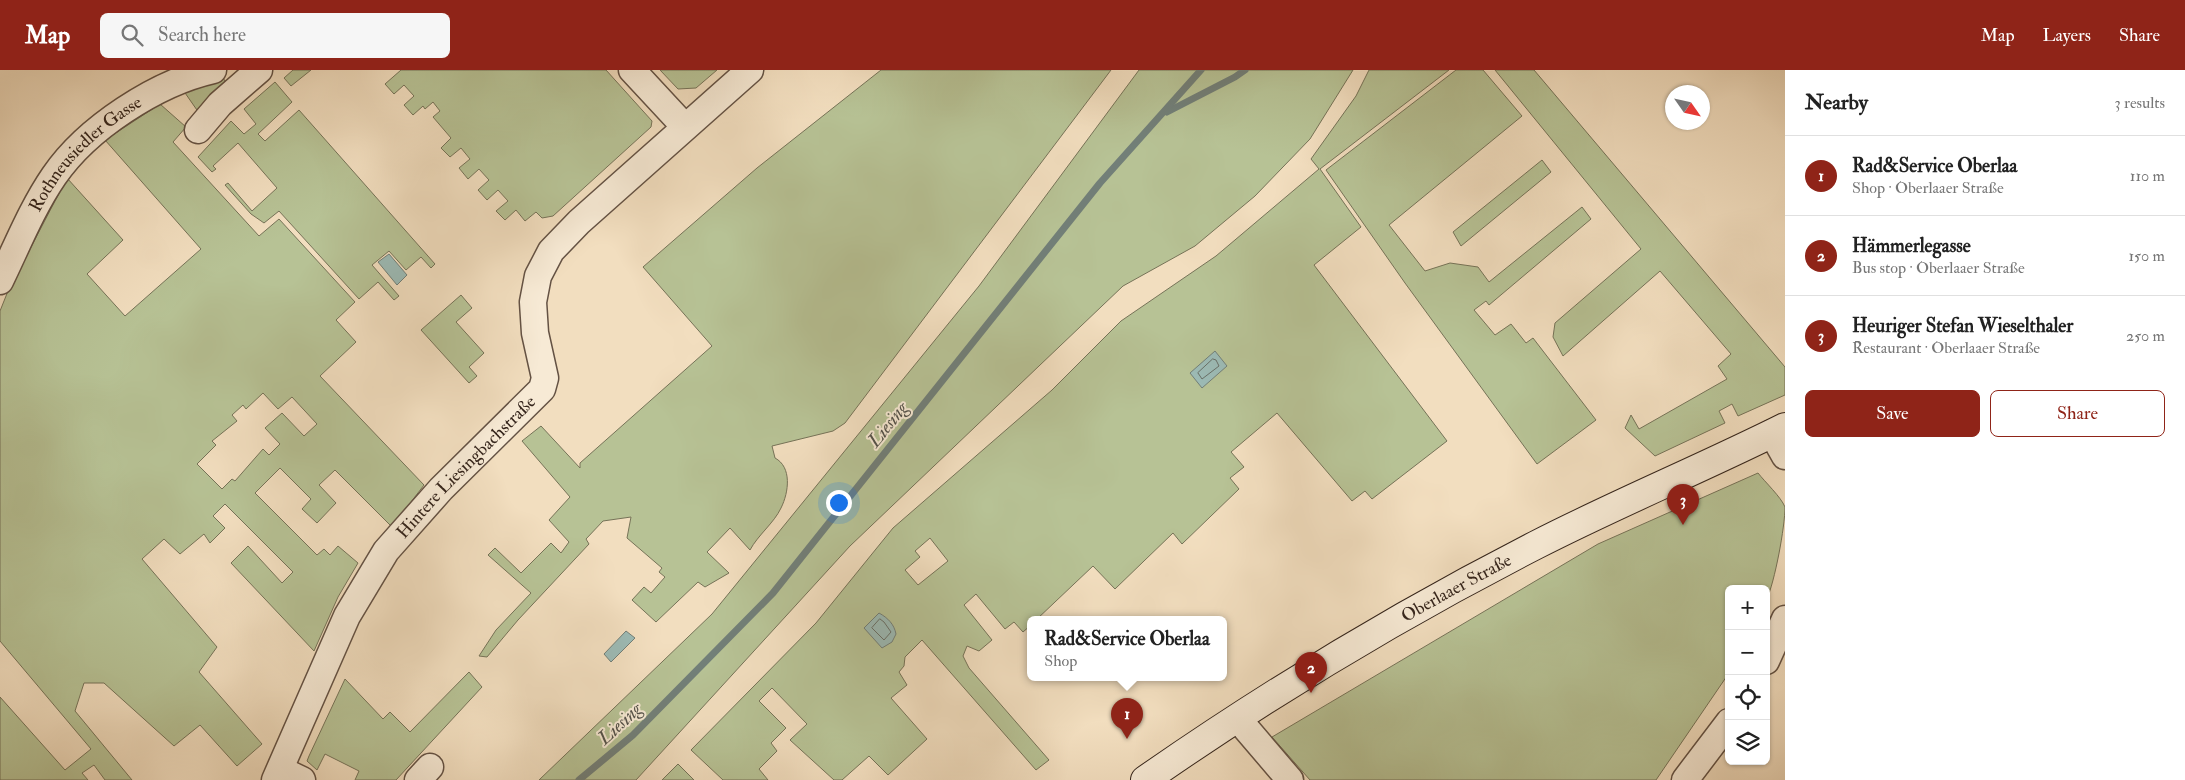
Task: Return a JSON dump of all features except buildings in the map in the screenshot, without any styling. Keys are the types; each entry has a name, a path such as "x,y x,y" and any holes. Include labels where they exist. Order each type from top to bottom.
{"main road":[{"name":"Oberlaaer Straße","path":"1145,780 1238,719 1437,597 1538,544 1781,439"}],"street":[{"name":"Rothneusiedler Gasse","path":"0,281 53,177 78,147 106,122 134,104 173,85 213,70"},
{"path":"198,130 220,104 259,70"},
{"path":"632,70 685,127"},
{"name":"Hintere Liesingbachstraße","path":"286,777 347,616 386,551 441,489 538,395 544,384 544,372 535,333 533,302 538,276 551,251 564,236 750,70"},
{"path":"1770,652 1785,619"},
{"path":"1238,719 1290,780"},
{"path":"1685,780 1725,727"}],"green space":[{"path":"293,70 311,70 291,86 284,78"},
{"path":"401,70 606,70 652,121 651,127 553,216 542,218 536,212 525,221 516,210 505,220 496,211 508,201 498,190 487,200 478,190 489,180 479,169 468,179 459,168 470,159 461,148 450,157 441,148 451,138 433,117 440,111 433,102 425,109 423,106 413,115 404,105 414,96 404,85 394,94 385,84"},
{"path":"660,70 717,70 696,88 678,89"},
{"path":"881,70 1111,70 845,423 833,431 772,446 775,458 784,467 786,474 787,488 784,502 774,519 750,550 730,528 707,552 729,573 705,587 698,582 656,622 632,600 644,587 651,593 665,577 659,572 662,568 627,538 631,517 603,521 586,539 589,544 518,620 487,657 479,656 496,630 531,593 488,555 495,548 521,573 551,543 561,553 569,542 549,520 570,497 522,441 541,426 580,468 580,463 712,346 643,267 757,168"},
{"path":"1139,70 1353,70 1310,139 1255,196 1195,246 1123,286 850,546 636,780 539,780 712,614 979,286"},
{"path":"1369,70 1449,70 1320,169 1361,227 1314,265 1447,441 1372,499 1365,491 1352,501 1277,413 1231,452 1244,467 1230,478 1239,489 1182,544 1173,533 1115,589 1093,566 1040,616 1027,616 1027,628 1023,632 1014,622 1005,629 976,594 964,605 992,640 979,651 967,646 963,656 969,668 1049,760 1036,770 922,640 905,657 904,666 899,672 907,685 891,698 927,739 888,775 869,756 842,780 834,780 790,740 807,724 772,688 759,701 786,728 771,743 777,751 759,769 768,780 723,780 691,750 816,623 893,528 1052,390 1121,321 1216,256 1319,169 1311,159 1356,96","holes":["930,538 948,561 918,585 905,570 920,557 915,551"]},
{"path":"1456,70 1483,70 1522,116 1389,225 1425,271 1450,263 1478,267 1489,282 1582,207 1591,219 1489,305 1486,301 1474,310 1495,335 1511,324 1526,343 1533,338 1596,420 1537,464 1405,283 1326,170"},
{"path":"1495,70 1534,70 1785,367 1785,395 1738,416 1732,404 1719,411 1725,423 1655,456 1625,428 1631,415 1639,429 1727,379 1718,366 1731,354 1660,271 1563,356 1553,337 1555,323 1641,249"},
{"path":"222,76 225,81 199,113 183,90"},
{"path":"275,82 292,102 258,134 265,141 299,110 435,264 431,268 421,257 406,270 389,251 372,265 399,296 394,300 378,282 359,299 279,211 264,223 251,214 225,185 228,183 252,211 277,188 238,143 213,166 216,169 212,172 198,157 231,121 244,134 256,124 244,109"},
{"path":"160,104 186,127 173,142 259,236 279,219 355,302 336,320 356,342 320,376 424,485 392,527 335,470 319,485 336,503 317,523 302,509 311,499 280,468 255,493 317,555 324,549 330,555 338,546 358,563 338,597 314,651 231,563 248,546 282,583 293,572 225,504 213,516 225,528 210,543 204,534 180,554 164,539 142,559 217,647 199,672 262,744 237,766 200,725 174,746 104,683 84,683 75,711 132,780 105,780 94,765 82,773 88,780 0,780 0,697 65,770 91,749 0,641 0,311 8,291 67,178 123,240 87,274 125,316 201,249 105,140","holes":["263,393 278,409 292,397 317,424 304,436 282,413 265,428 280,444 269,455 263,449 235,481 232,479 222,489 197,464 216,445 212,441 237,421 232,415 243,405 246,409"]},
{"path":"1542,160 1551,172 1461,246 1453,232"},
{"path":"461,295 472,308 456,322 484,353 469,367 477,376 469,383 421,330"},
{"path":"1758,473 1777,494 1785,507 1779,554 1770,589 1770,585 1725,585 1725,679 1656,780 1310,780 1272,737 1598,544"},
{"path":"469,672 482,687 396,780 355,780 359,771 325,754 317,770 307,761 345,679 383,719 390,712 410,732"},
{"path":"678,764 694,780 662,780"}],"water":[{"path":"389,254 407,275 397,285 378,262"},
{"path":"1215,351 1227,366 1202,388 1190,373"},
{"path":"879,613 890,622 896,634 892,642 882,648 864,628"},
{"path":"626,631 635,638 611,662 604,654"}],"waterway":[{"name":"Liesing","path":"579,780 633,735 773,593 1100,183 1201,70"},
{"path":"1167,112 1245,70"}],"place":[{"name":"Heuriger Stefan Wieselthaler","path":"1683,525"},
{"name":"Hämmerlegasse","path":"1311,693"},
{"name":"Rad&Service Oberlaa","path":"1127,739"}]}
